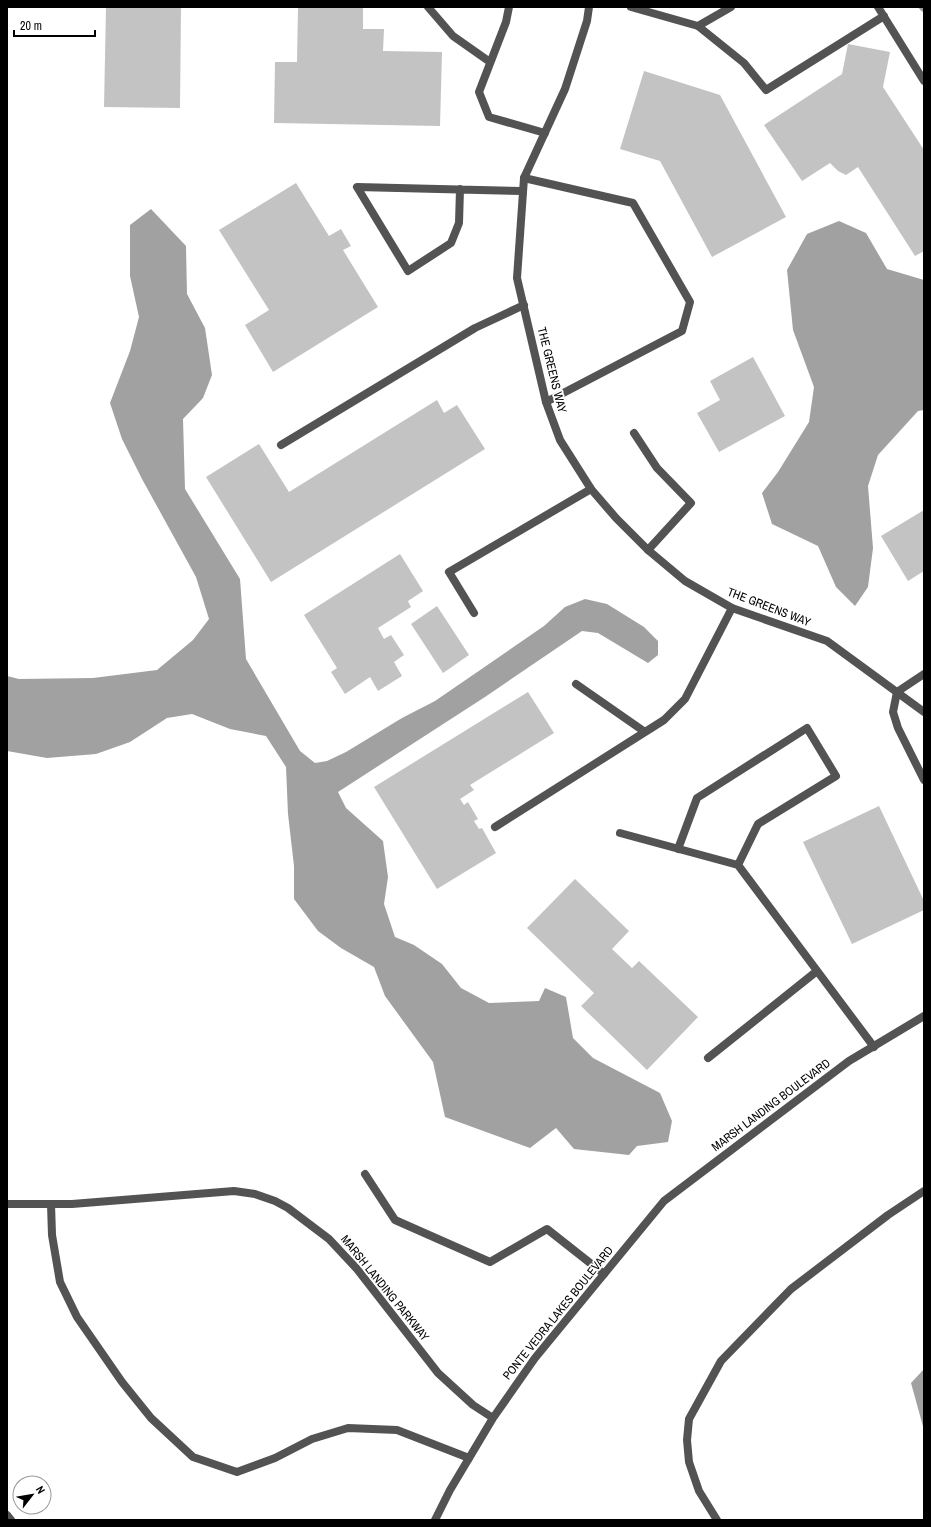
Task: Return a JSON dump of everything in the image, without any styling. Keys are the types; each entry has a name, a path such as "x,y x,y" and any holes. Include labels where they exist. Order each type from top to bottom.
{"street":[{"path":"428,7 453,36 490,62"},
{"path":"509,7 506,22 480,92 489,117 545,133"},
{"name":"THE GREENS WAY","path":"589,7 587,21 565,89 524,178 517,278 546,402 560,440 592,489 648,550 685,581 732,608 827,641 924,712"},
{"path":"631,7 698,26 744,63 766,90 884,16"},
{"path":"698,26 731,7"},
{"path":"878,7 924,81"},
{"path":"524,178 632,204 690,302 682,331 546,402"},
{"path":"460,189 459,223 451,243 408,271 357,187 421,188 460,189 523,191"},
{"path":"281,444 475,328 524,305"},
{"path":"634,433 657,468 692,503 648,550"},
{"path":"474,613 449,572 592,489"},
{"path":"495,827 664,720 685,699 732,608"},
{"path":"924,674 897,692 893,712 901,734 924,780"},
{"path":"576,684 645,732"},
{"path":"678,849 697,798 807,728 836,776 758,824 738,865"},
{"path":"620,833 738,865 874,1047"},
{"path":"708,1058 817,971"},
{"name":"MARSH LANDING BOULEVARD","path":"643,1227 664,1200 850,1062 924,1016"},
{"path":"366,1174 395,1220 490,1262 547,1230 604,1274"},
{"name":"MARSH LANDING PARKWAY","path":"7,1204 51,1204 156,1198 234,1191 255,1194 275,1201 288,1208 329,1239 357,1269 438,1374 473,1405 493,1418"},
{"path":"717,1520 699,1491 689,1462 687,1440 689,1419 721,1361 791,1289 888,1215 924,1191"},
{"path":"51,1204 52,1235 60,1282 77,1317 122,1382 151,1418 193,1457 237,1472 275,1458 312,1439 348,1428 397,1430 469,1458"},
{"name":"PONTE VEDRA LAKES BOULEVARD","path":"435,1520 450,1490 493,1418 535,1358 643,1227"},
{"path":"7,1515 11,1520"}],"shaded area":[{"path":"151,209 186,246 187,294 205,328 212,375 203,398 183,419 185,489 240,579 246,659 300,751 315,763 327,761 346,752 402,718 435,701 544,626 565,607 585,599 607,604 644,627 658,641 658,655 648,663 598,633 582,631 485,697 338,792 346,808 383,841 388,877 384,904 395,937 414,945 442,964 461,988 489,1003 539,1001 545,988 566,997 573,1038 593,1058 660,1093 672,1121 668,1142 637,1146 629,1155 574,1149 556,1128 530,1148 445,1117 433,1062 385,996 374,967 341,948 318,931 294,899 294,866 288,814 286,767 266,736 230,729 192,714 167,718 130,742 96,754 47,758 7,751 7,676 19,679 93,678 157,670 193,640 209,619 196,577 142,479 122,439 110,403 130,351 139,317 130,276 130,225"},
{"path":"839,221 866,233 887,269 924,280 924,410 918,411 878,455 868,486 873,548 868,587 855,606 836,587 818,546 772,524 762,493 778,472 809,422 814,387 793,330 787,270 807,234"},
{"path":"924,1369 924,1430 911,1383"}],"building":[{"path":"106,7 181,7 180,108 104,107"},
{"path":"298,7 363,7 363,29 384,29 383,51 442,52 440,126 274,123 275,62 297,62"},
{"path":"848,44 890,52 883,87 924,150 924,251 915,256 858,167 846,175 838,171 830,163 802,181 764,125 842,74"},
{"path":"644,71 720,95 786,217 712,257 660,161 620,149"},
{"path":"296,183 329,236 341,229 351,246 343,250 378,307 273,372 245,325 269,310 219,230"},
{"path":"753,357 785,416 719,452 697,413 720,400 710,381"},
{"path":"437,400 444,413 457,405 485,449 271,582 206,477 259,444 289,492"},
{"path":"924,510 924,571 908,581 881,536"},
{"path":"400,554 423,591 408,601 411,607 378,628 384,639 391,635 404,655 394,662 402,676 378,691 370,677 345,694 331,672 337,668 304,615"},
{"path":"437,606 469,655 443,673 411,624"},
{"path":"528,692 554,733 470,785 474,790 460,799 464,805 468,802 478,819 474,821 479,829 482,828 496,853 437,889 374,787"},
{"path":"879,806 924,901 924,910 852,944 803,842"},
{"path":"575,879 629,931 612,949 632,968 639,961 698,1017 647,1070 581,1006 594,993 527,928"}]}
